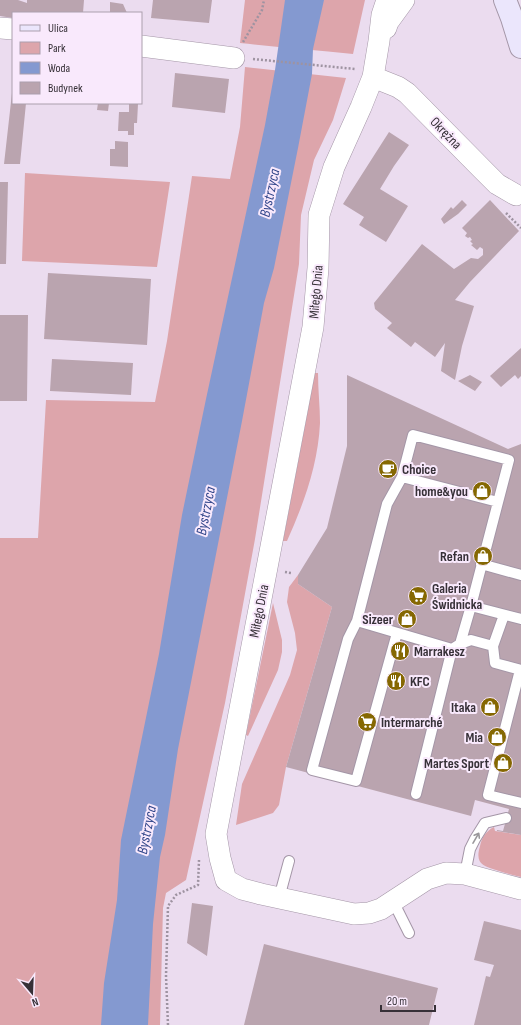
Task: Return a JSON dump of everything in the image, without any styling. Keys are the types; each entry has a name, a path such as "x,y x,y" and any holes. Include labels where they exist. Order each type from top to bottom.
{"street":[{"name":"Miłego Dnia","path":"379,41 382,15 387,0"},
{"name":"Miłego Dnia","path":"404,0 388,22 365,73 361,107 334,167 319,215 318,268 313,327 216,834 226,880 242,889 354,914 369,913 381,909 427,879 446,873 465,874 521,889"},
{"path":"489,0 519,41"},
{"path":"505,0 519,41"},
{"path":"0,28 12,29"},
{"path":"142,46 234,58"},
{"name":"Okrężna","path":"365,73 398,87 408,93 482,169 498,184 516,195"}],"lane":[{"path":"397,633 356,780 312,770 348,639 356,621 387,504 402,477 413,435 509,460 471,606 456,646 416,794"},
{"path":"402,477 498,502"},
{"path":"481,564 521,576"},
{"path":"471,606 521,619"},
{"path":"504,615 493,646 495,663 521,670 488,795 521,803"},
{"path":"356,621 397,633 456,646 471,640 493,646"},
{"path":"465,874 470,849 485,823 506,818"},
{"path":"279,898 289,861"},
{"path":"394,900 409,933"}],"path":[{"path":"234,58 262,10 264,0"},
{"path":"268,60 337,68 365,73"},
{"path":"168,1025 166,976 168,906 176,895 193,887"}],"green space":[{"path":"245,0 365,0 353,54 240,43"},
{"path":"245,67 346,78 333,120 314,160 301,215 299,264 255,539 225,703 186,880 166,893 163,908 160,1025 0,1025 0,538 38,538 46,400 155,402 167,341 192,176 230,179 240,127"},
{"path":"25,173 170,182 157,267 22,261"},
{"path":"315,373 318,373 320,417 319,439 309,484 287,541 283,541"},
{"path":"298,575 298,584 332,607 286,767 279,805 273,813 236,825 242,784 290,675 297,650 295,633 287,602 289,587"},
{"path":"273,603 282,640 282,652 278,670 248,736 246,735"},
{"path":"494,827 495,831 521,835 521,877 487,867 479,860 478,856 482,840 487,832"}],"water":[{"name":"Bystrzyca","path":"285,0 324,0 313,49 312,74 298,148 274,268 264,303 178,749 165,835 160,857 153,924 148,1025 101,1025 104,983 117,900 121,840 159,654 182,515 265,125"}],"building":[{"path":"0,0 18,0 27,3 27,0 84,0 83,12 12,12 12,18 0,16"},
{"path":"153,0 212,0 209,23 151,18"},
{"path":"110,2 123,4 127,12 110,12"},
{"path":"175,73 229,79 225,113 172,107"},
{"path":"12,93 12,104 26,104 20,164 4,164"},
{"path":"98,104 109,104 108,111 97,110"},
{"path":"129,104 138,104 137,123 134,123 134,135 128,135 128,131 118,131 119,112 129,112"},
{"path":"389,132 409,145 380,189 408,206 386,242 359,225 364,217 343,204"},
{"path":"115,141 128,142 128,167 110,166 110,149 115,149"},
{"path":"0,182 8,182 6,264 0,264"},
{"path":"462,200 467,205 458,214 444,224 441,219 451,207 453,209"},
{"path":"490,200 519,231 470,282 455,300 474,306 462,346 455,380 441,371 445,343 435,357 415,342 411,347 387,328 392,323 375,309 374,303 422,244 454,269 471,258 478,259 483,255 483,249 480,247 477,250 471,245 473,244 470,241 472,240 470,237 468,238 465,236 467,233 462,228"},
{"path":"48,273 151,279 147,345 44,339"},
{"path":"0,315 28,315 27,401 0,401"},
{"path":"521,348 521,376 518,379 515,375 501,387 490,376"},
{"path":"52,359 133,363 131,395 50,391"},
{"name":"Galeria Świdnicka","path":"347,375 508,449 521,444 521,835 497,831 503,831 509,809 475,800 471,816 286,767 332,607 298,584 298,575 327,528 347,446"},
{"path":"470,375 482,382 475,391 458,381"},
{"path":"192,903 213,906 207,956 187,943"},
{"path":"484,921 521,930 521,1025 474,1025 486,976 490,977 494,965 474,960"},
{"path":"264,944 438,988 429,1025 244,1025"}],"place":[{"name":"Choice","path":"388,469"},
{"name":"home&you","path":"482,491"},
{"name":"Refan","path":"483,556"},
{"name":"Galeria Świdnicka","path":"418,596"},
{"name":"Sizeer","path":"407,619"},
{"name":"Marrakesz","path":"400,651"},
{"name":"KFC","path":"396,681"},
{"name":"Itaka","path":"490,707"},
{"name":"Intermarché","path":"367,722"},
{"name":"Mia","path":"497,737"},
{"name":"Martes Sport","path":"503,763"}]}
